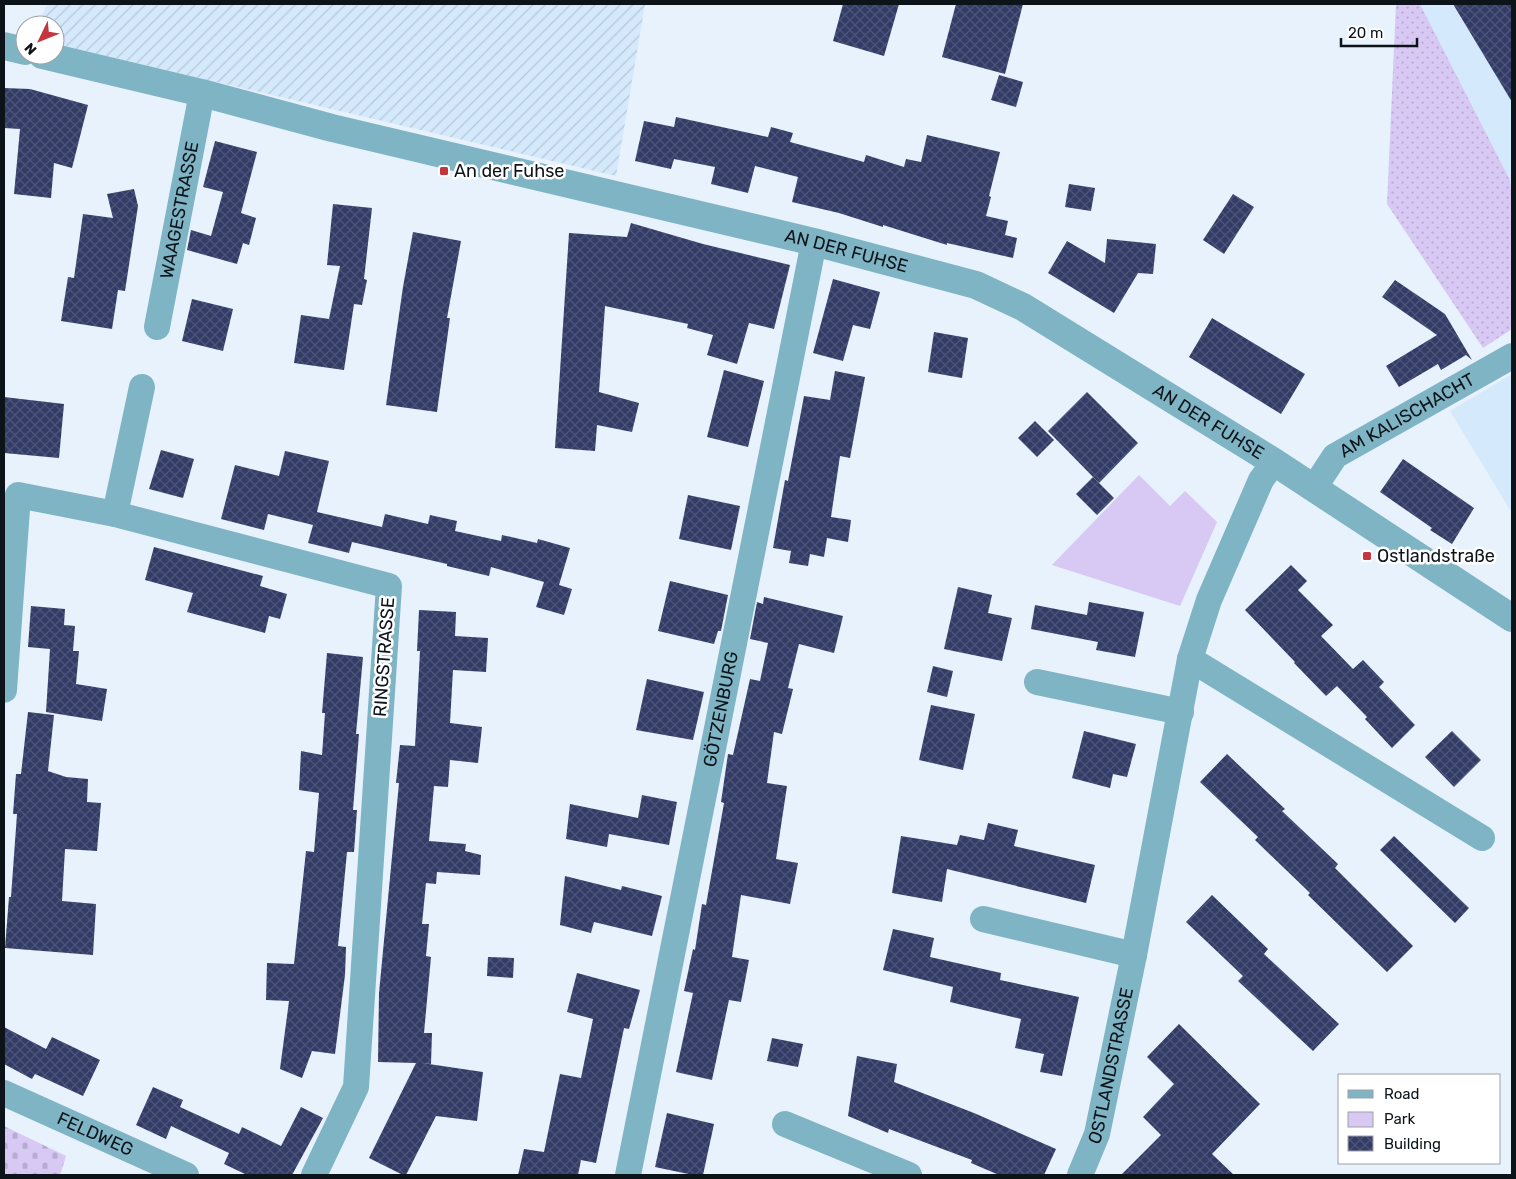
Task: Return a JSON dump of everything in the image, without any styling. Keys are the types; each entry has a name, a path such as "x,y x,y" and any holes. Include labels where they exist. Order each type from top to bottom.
{"street":[{"name":"AN DER FUHSE","path":"65,60 202,93 332,128 814,242 976,285 1023,307 1274,462 1512,618"},
{"name":"WAAGESTRASSE","path":"157,327 202,93"},
{"name":"GÖTZENBURG","path":"628,1175 814,242"},
{"name":"AM KALISCHACHT","path":"1314,488 1335,456 1512,356"},
{"path":"115,514 142,387"},
{"name":"OSTLANDSTRASSE","path":"1080,1175 1097,1134 1134,955 1190,659 1209,600 1261,480 1274,462"},
{"name":"RINGSTRASSE","path":"4,690 18,495 115,514 389,586 356,1087 314,1175"},
{"path":"1190,659 1482,838"},
{"path":"1038,682 1181,712"},
{"path":"983,919 1134,955"},
{"name":"FELDWEG","path":"4,1093 186,1175"},
{"path":"785,1124 909,1175"}],"shaded area":[{"path":"47,4 645,4 616,176 65,46 65,15 42,15"},
{"path":"1420,4 1512,4 1512,194 1510,180"},
{"path":"1512,374 1512,513 1450,411"}],"green space":[{"path":"1396,4 1420,4 1510,180 1512,194 1512,329 1483,348 1387,204"},
{"path":"1139,475 1170,506 1185,491 1217,522 1180,606 1052,565"},
{"path":"4,1126 66,1156 60,1175 4,1175"}],"building":[{"path":"843,4 899,4 884,56 833,41"},
{"path":"956,4 1023,4 1005,74 942,57"},
{"path":"1453,4 1512,4 1512,102"},
{"path":"999,75 1023,82 1016,107 991,100"},
{"path":"4,88 30,89 88,105 72,168 54,163 51,198 14,194 20,129 4,128"},
{"path":"676,117 768,137 771,127 793,133 790,142 864,162 866,155 904,167 906,159 921,162 927,135 1000,152 986,216 1008,221 1005,235 1017,238 1013,258 947,243 947,245 883,225 883,227 839,213 792,202 798,177 755,166 748,193 711,184 715,167 674,159 671,169 635,161 644,121 674,127"},
{"path":"215,141 257,152 241,213 256,218 249,245 243,243 237,264 187,250 191,230 211,236 223,192 203,187"},
{"path":"1069,184 1095,188 1091,211 1065,207"},
{"path":"134,189 138,206 125,291 118,290 112,329 61,321 68,277 74,278 83,214 113,218 107,194"},
{"path":"1233,194 1254,207 1224,254 1203,240"},
{"path":"333,204 372,208 364,279 367,280 362,305 354,304 344,370 294,363 301,315 329,319 340,266 327,265"},
{"path":"631,223 703,244 790,265 774,329 749,323 737,364 707,355 713,335 687,328 688,324 605,306 599,392 639,403 632,432 597,425 595,451 555,448 569,233 627,237"},
{"path":"413,232 461,241 447,318 450,318 437,412 386,405"},
{"path":"1107,239 1156,244 1153,274 1138,273 1114,313 1048,273 1067,241 1105,263"},
{"path":"833,279 880,292 870,329 853,325 843,361 813,353"},
{"path":"1395,280 1445,314 1472,360 1466,355 1441,370 1438,364 1399,387 1386,366 1437,335 1382,297"},
{"path":"192,299 233,309 223,351 182,341"},
{"path":"1212,318 1305,374 1281,414 1189,357"},
{"path":"934,332 968,338 962,378 928,372"},
{"path":"724,370 764,381 748,447 707,437"},
{"path":"835,371 865,377 850,458 840,456 831,517 851,520 848,542 827,538 824,557 810,554 808,566 789,563 791,551 773,548 785,480 788,481 804,396 830,400"},
{"path":"1087,392 1138,443 1099,483 1048,431"},
{"path":"4,397 64,404 59,458 4,453"},
{"path":"1035,421 1054,440 1037,457 1018,438"},
{"path":"161,450 194,459 183,498 149,489"},
{"path":"285,451 329,461 317,512 382,527 385,514 428,524 430,515 457,521 455,531 501,541 502,535 537,543 538,539 570,548 559,585 572,589 564,615 536,607 544,582 491,567 489,576 447,566 447,564 352,542 349,553 308,543 313,525 268,514 264,530 221,519 235,465 279,476"},
{"path":"1403,459 1474,508 1452,544 1430,530 1432,528 1380,492"},
{"path":"1093,477 1114,498 1097,515 1076,494"},
{"path":"688,495 740,506 731,550 679,539"},
{"path":"154,547 263,576 260,586 287,594 280,619 269,616 265,633 187,612 193,593 145,580"},
{"path":"1291,565 1307,581 1298,590 1333,625 1321,636 1353,669 1363,660 1384,682 1379,687 1415,725 1392,748 1365,719 1367,717 1337,686 1326,696 1245,610"},
{"path":"670,581 728,595 721,631 718,631 714,644 658,631"},
{"path":"958,587 992,595 988,613 1012,618 1002,661 944,649"},
{"path":"764,597 843,616 834,653 799,644 788,688 793,689 782,734 774,732 767,783 787,786 776,859 798,863 790,904 741,895 732,957 749,960 741,1002 729,1000 712,1080 676,1072 693,993 684,991 693,949 695,950 702,904 706,905 724,803 721,802 728,754 733,755 750,679 760,681 768,643 750,639 757,602 763,604"},
{"path":"1089,602 1144,612 1135,657 1096,650 1098,642 1031,629 1035,605 1087,615"},
{"path":"31,606 65,609 64,625 75,626 73,651 79,651 76,684 107,689 102,721 46,712 50,649 28,647"},
{"path":"419,610 456,612 455,636 488,638 486,672 453,670 450,723 482,727 478,763 450,760 448,787 434,786 429,841 466,844 465,851 481,855 480,875 437,872 436,884 426,883 422,924 429,924 426,956 431,957 424,1033 432,1033 431,1064 422,1063 483,1072 477,1121 436,1116 406,1175 403,1175 369,1158 416,1063 378,1062 379,993 399,783 396,783 400,745 415,746 420,651 417,651"},
{"path":"327,653 363,657 356,734 359,734 353,810 357,810 354,852 347,852 338,946 346,947 345,975 335,1054 312,1051 302,1078 280,1069 289,1001 266,1000 267,963 294,964 306,851 314,852 319,793 299,790 301,751 322,755 325,713 322,713"},
{"path":"933,666 953,671 947,697 927,692"},
{"path":"647,679 704,692 693,740 636,730"},
{"path":"931,705 975,714 963,770 919,760"},
{"path":"28,712 54,715 48,771 66,777 88,779 87,802 101,803 97,851 65,849 62,901 96,904 93,955 5,948 17,814 13,814 16,774 21,774"},
{"path":"1084,731 1136,744 1127,777 1113,774 1110,788 1072,778"},
{"path":"1452,731 1481,760 1454,787 1425,757"},
{"path":"1227,754 1285,809 1282,811 1338,864 1335,868 1413,946 1387,972 1255,840 1258,837 1200,782"},
{"path":"642,795 677,802 669,845 609,834 607,847 566,839 570,804 638,818"},
{"path":"988,823 1018,830 1014,846 1095,865 1086,903 947,869 942,902 892,893 901,836 957,845 960,835 984,840"},
{"path":"1394,836 1469,908 1455,923 1380,850"},
{"path":"565,876 621,890 622,886 662,896 652,936 594,922 591,933 560,925"},
{"path":"1212,895 1268,949 1264,954 1339,1024 1313,1051 1238,981 1243,976 1186,922"},
{"path":"893,929 934,938 930,957 1001,973 1000,980 1079,997 1062,1076 1040,1072 1044,1054 1015,1048 1021,1019 950,1002 953,987 883,970"},
{"path":"488,957 514,958 513,978 487,976"},
{"path":"577,973 640,990 629,1029 624,1028 596,1163 581,1160 578,1175 518,1175 524,1149 544,1152 560,1074 581,1078 593,1019 567,1012"},
{"path":"1179,1024 1260,1104 1212,1154 1234,1175 1121,1175 1161,1135 1143,1117 1174,1084 1147,1057"},
{"path":"4,1027 46,1049 52,1037 100,1060 83,1096 35,1074 32,1079 4,1064"},
{"path":"772,1038 803,1044 798,1067 767,1061"},
{"path":"857,1056 897,1064 894,1082 974,1113 1056,1149 1044,1175 999,1175 971,1163 972,1160 889,1129 888,1133 848,1116"},
{"path":"153,1087 183,1100 180,1107 239,1134 242,1127 281,1146 301,1107 323,1118 292,1175 247,1175 224,1164 229,1153 171,1126 166,1139 136,1125"},
{"path":"667,1113 714,1124 703,1175 693,1175 655,1167"}],"place":[{"name":"An der Fuhse","path":"444,171"},
{"name":"Ostlandstraße","path":"1367,556"}]}
